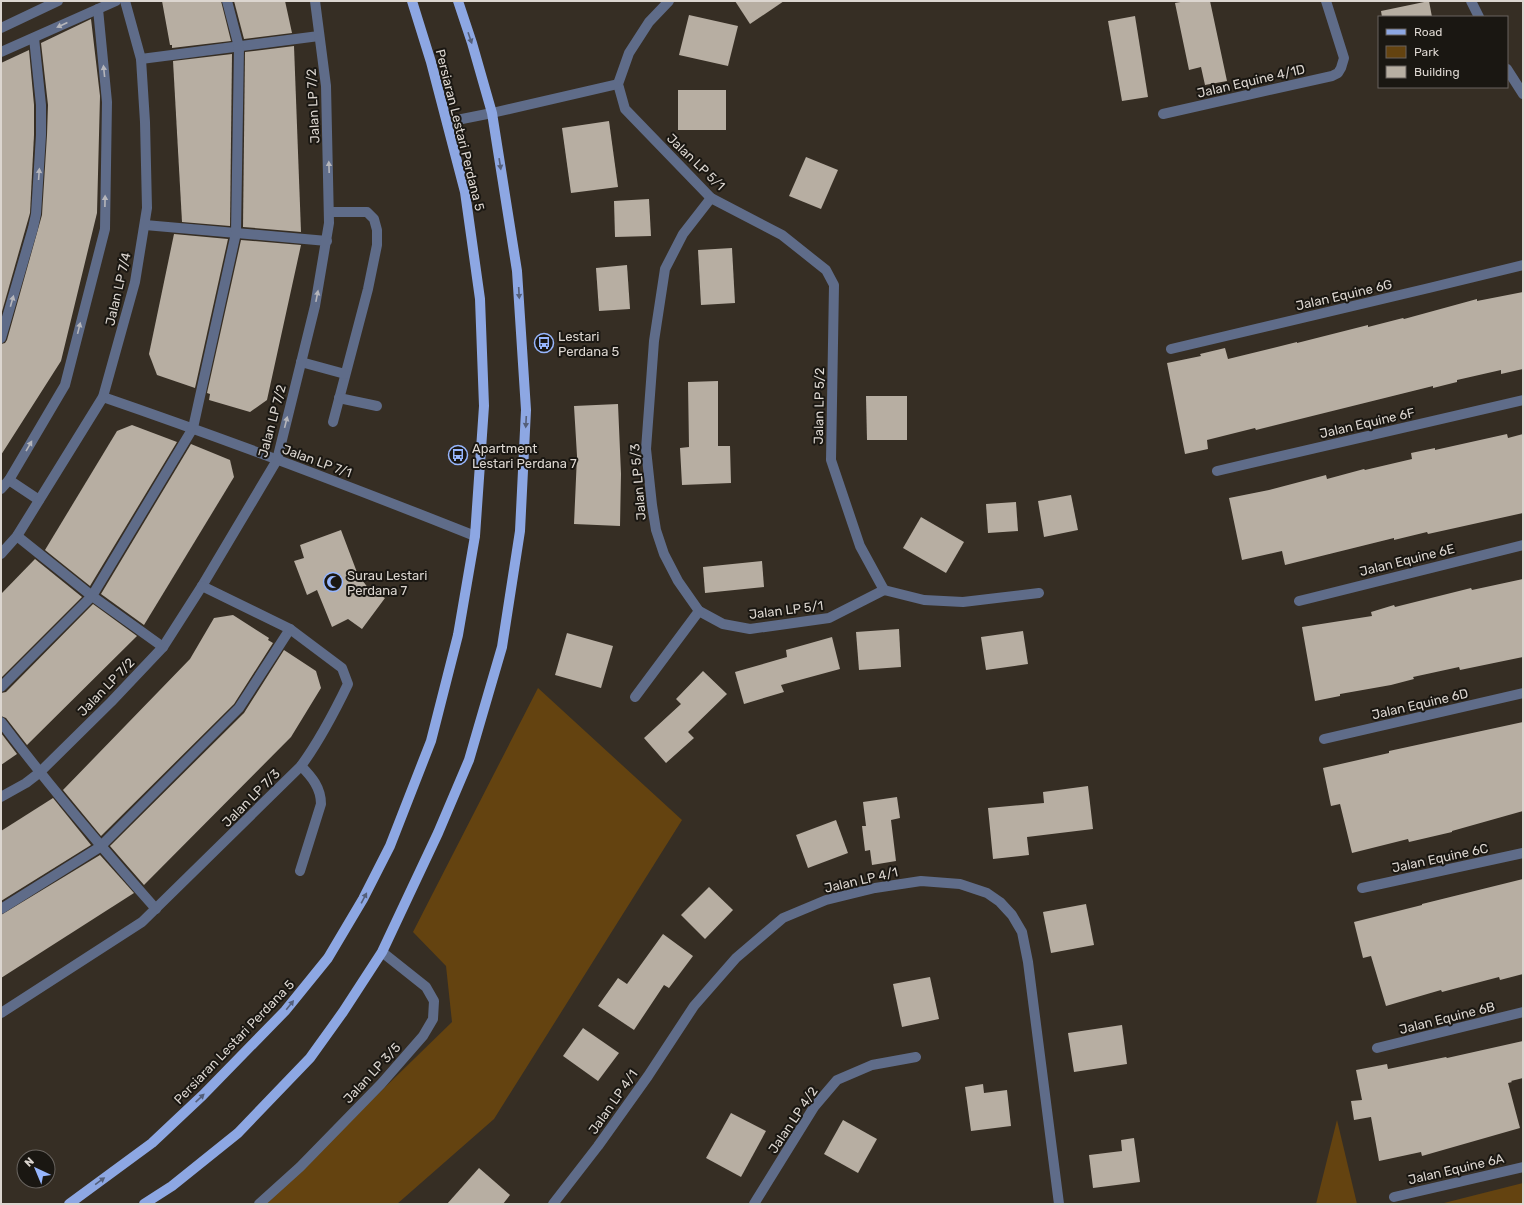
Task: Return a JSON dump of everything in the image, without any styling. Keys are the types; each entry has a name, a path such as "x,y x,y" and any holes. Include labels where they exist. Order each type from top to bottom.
{"main road":[{"name":"Persiaran Lestari Perdana 5","path":"69,1204 152,1143 203,1096 285,1011 328,958 363,899 390,846 431,741 458,635 475,536 484,406 480,299 465,192 431,62 412,1"},
{"name":"Persiaran Lestari Perdana 5","path":"144,1204 172,1186 238,1133 310,1058 343,1012 382,952 438,833 469,760 502,647 520,530 526,410 517,270 492,113 458,1"}],"street":[{"path":"1,28 58,1"},
{"path":"1,52 116,1"},
{"name":"Jalan LP 7/4","path":"1,554 17,536 103,397 134,282 147,208 146,130 141,59 125,1"},
{"path":"1,686 92,596 193,428 236,233 239,47 228,1"},
{"name":"Jalan LP 7/2","path":"1,797 26,783 39,773 111,702 163,647 202,586 277,460 315,306 327,241 330,212 326,86 315,1"},
{"path":"447,122 618,84 629,54 649,22 669,1"},
{"name":"Jalan Equine 4/1D","path":"1163,114 1332,76 1338,73 1342,68 1344,58 1326,1"},
{"path":"1471,1 1478,16"},
{"path":"1,489 9,480 65,385 105,229 107,102 98,9"},
{"path":"141,59 320,36"},
{"path":"1,338 36,214 41,135 41,105 34,38"},
{"path":"1508,71 1523,94"},
{"name":"Jalan LP 5/1","path":"618,84 625,109 711,198 782,235"},
{"name":"Jalan LP 5/3","path":"699,611 678,581 664,554 656,530 646,449 654,342 665,269 683,234 711,198"},
{"path":"330,212 367,212 374,219 377,230 378,245 333,422"},
{"path":"145,225 327,241"},
{"name":"Jalan LP 5/2","path":"782,235 826,270 834,285 831,460 860,546 884,590"},
{"name":"Jalan Equine 6G","path":"1171,349 1429,288 1523,264"},
{"path":"301,362 345,374"},
{"name":"Jalan LP 7/1","path":"103,397 193,428 352,487 475,536"},
{"path":"339,398 377,406"},
{"name":"Jalan Equine 6F","path":"1217,472 1523,400"},
{"path":"9,480 39,500"},
{"path":"17,536 92,596 163,647"},
{"name":"Jalan Equine 6E","path":"1298,601 1523,544"},
{"name":"Jalan LP 7/3","path":"1,1013 142,922 156,909 301,766 314,748 332,717 348,684 342,668 290,628 202,586"},
{"path":"884,590 924,600 964,602 1039,593"},
{"name":"Jalan LP 5/1","path":"699,611 723,624 750,629 829,618 884,590"},
{"path":"635,697 699,611"},
{"path":"1,909 100,847 239,708 290,628"},
{"name":"Jalan Equine 6D","path":"1324,739 1523,693"},
{"path":"1,722 39,773 100,847 156,909"},
{"path":"300,871 321,804 319,789 312,777 301,766"},
{"name":"Jalan Equine 6C","path":"1362,888 1523,853"},
{"name":"Jalan LP 4/1","path":"553,1204 598,1146 648,1076 694,1006 736,958 783,918 826,900 876,888 922,881 960,884 987,893 1000,902 1012,915 1022,932 1028,962 1059,1204"},
{"name":"Jalan LP 3/5","path":"259,1204 300,1167 381,1084 423,1036 433,1018 434,1001 426,987 382,952"},
{"name":"Jalan Equine 6B","path":"1377,1048 1523,1012"},
{"name":"Jalan LP 4/2","path":"754,1204 814,1107 837,1080 872,1065 916,1057"},
{"name":"Jalan Equine 6A","path":"1394,1197 1523,1167"}],"green space":[{"path":"538,688 682,820 494,1119 397,1204 265,1204 452,1022 446,966 413,932"},
{"path":"1337,1120 1357,1204 1316,1204"},
{"path":"1523,1183 1523,1204 1440,1204"}],"building":[{"path":"162,1 221,1 231,41 172,48 172,45 170,45"},
{"path":"234,1 285,1 292,33 244,39"},
{"path":"735,1 784,1 750,24"},
{"path":"1186,1 1210,1 1227,81 1205,85 1201,67 1189,70 1175,3"},
{"path":"1429,1 1432,16 1382,16 1381,11"},
{"path":"689,15 738,26 728,66 679,55"},
{"path":"1135,16 1148,97 1122,101 1108,21"},
{"path":"91,19 100,96 97,213 61,361 1,455 1,344 5,343 7,340 42,215 48,105 41,43"},
{"path":"294,46 301,232 243,227 245,52"},
{"path":"29,50 34,105 30,213 1,315 1,63"},
{"path":"232,54 230,226 182,222 173,61"},
{"path":"678,90 726,90 726,130 678,130"},
{"path":"609,121 618,187 571,193 562,128"},
{"path":"806,157 838,170 821,209 789,196"},
{"path":"649,199 651,236 615,237 614,201"},
{"path":"174,234 228,239 195,388 157,375 149,354"},
{"path":"241,240 301,245 267,400 250,412 209,400 210,394 207,393"},
{"path":"732,248 735,303 701,305 698,250"},
{"path":"627,265 630,309 599,311 596,268"},
{"path":"1523,292 1523,369 1501,374 1501,370 1457,380 1457,382 1433,388 1433,386 1256,430 1255,428 1207,440 1208,449 1185,454 1167,363 1201,356 1200,354 1225,348 1228,359 1368,325 1368,327 1404,319 1477,299 1477,301"},
{"path":"718,381 718,446 730,446 731,483 682,485 680,448 689,447 688,382"},
{"path":"866,396 907,396 907,440 867,440"},
{"path":"618,404 621,474 620,526 574,524 577,456 574,406"},
{"path":"132,425 177,442 90,586 45,550 117,431"},
{"path":"1507,434 1508,438 1523,434 1523,513 1428,534 1427,532 1394,540 1394,538 1285,565 1282,551 1242,560 1229,498 1269,490 1326,475 1327,479 1364,469 1412,459 1411,453 1435,448 1435,450"},
{"path":"191,444 230,460 234,477 144,625 101,594"},
{"path":"1071,495 1078,530 1044,537 1038,501"},
{"path":"1016,502 1018,531 988,533 986,504"},
{"path":"921,517 964,542 946,573 903,548"},
{"name":"Surau Lestari Perdana 7","path":"341,530 358,575 369,589 385,598 362,629 348,619 332,627 317,590 307,595 294,561 304,558 300,545"},
{"path":"35,559 82,597 1,678 1,594"},
{"path":"762,561 764,587 705,593 703,567"},
{"path":"1523,579 1523,657 1460,670 1459,667 1413,677 1414,679 1391,685 1340,694 1340,696 1315,701 1302,627 1372,616 1371,612 1394,605 1395,607 1471,588 1472,590"},
{"path":"93,604 137,636 27,745 6,718 1,716 1,693 6,692"},
{"path":"233,615 269,638 268,640 273,643 234,704 101,836 63,790 190,659 214,618"},
{"path":"899,629 901,667 859,670 856,632"},
{"path":"1023,631 1028,664 986,670 981,637"},
{"path":"567,633 613,646 601,688 555,675"},
{"path":"832,637 840,669 781,685 784,692 744,704 735,672 787,657 786,650"},
{"path":"284,650 316,671 321,688 291,737 144,885 110,846 244,713"},
{"path":"703,671 727,694 688,732 694,738 666,763 644,738 681,704 676,699"},
{"path":"1523,722 1523,811 1452,832 1409,842 1408,839 1352,853 1340,804 1331,806 1323,768 1389,753 1389,751"},
{"path":"1,733 17,754 1,765"},
{"path":"1088,786 1093,829 1027,837 1029,855 993,859 988,808 1044,803 1043,792"},
{"path":"897,797 900,818 891,820 896,861 872,865 870,850 865,851 862,826 866,826 863,802"},
{"path":"53,798 91,845 1,901 1,831"},
{"path":"836,820 848,853 808,868 796,835"},
{"path":"100,855 134,893 1,978 1,915"},
{"path":"1523,879 1523,974 1500,980 1499,977 1442,992 1441,990 1386,1006 1371,956 1363,958 1354,922"},
{"path":"709,887 733,910 705,939 681,915"},
{"path":"1086,904 1094,945 1051,953 1043,912"},
{"path":"663,934 693,956 669,988 664,985 634,1030 598,1006 618,978 627,984"},
{"path":"930,977 939,1019 902,1027 893,984"},
{"path":"1122,1025 1127,1064 1074,1072 1068,1033"},
{"path":"583,1028 619,1053 598,1081 563,1056"},
{"path":"1523,1041 1523,1078 1508,1083 1520,1128 1422,1156 1421,1152 1379,1161 1371,1117 1354,1120 1351,1101 1362,1100 1356,1070 1387,1064 1388,1069 1447,1058"},
{"path":"983,1084 984,1093 1007,1090 1011,1126 971,1131 965,1087"},
{"path":"731,1113 766,1131 741,1177 706,1158"},
{"path":"843,1120 877,1139 858,1173 824,1154"},
{"path":"1134,1138 1140,1182 1093,1188 1089,1155 1122,1151 1121,1140"},
{"path":"479,1168 510,1195 503,1204 447,1204"}],"place":[{"name":"Lestari Perdana 5","path":"544,343"},
{"name":"Apartment Lestari Perdana 7","path":"458,455"},
{"name":"Surau Lestari Perdana 7","path":"333,582"}]}
